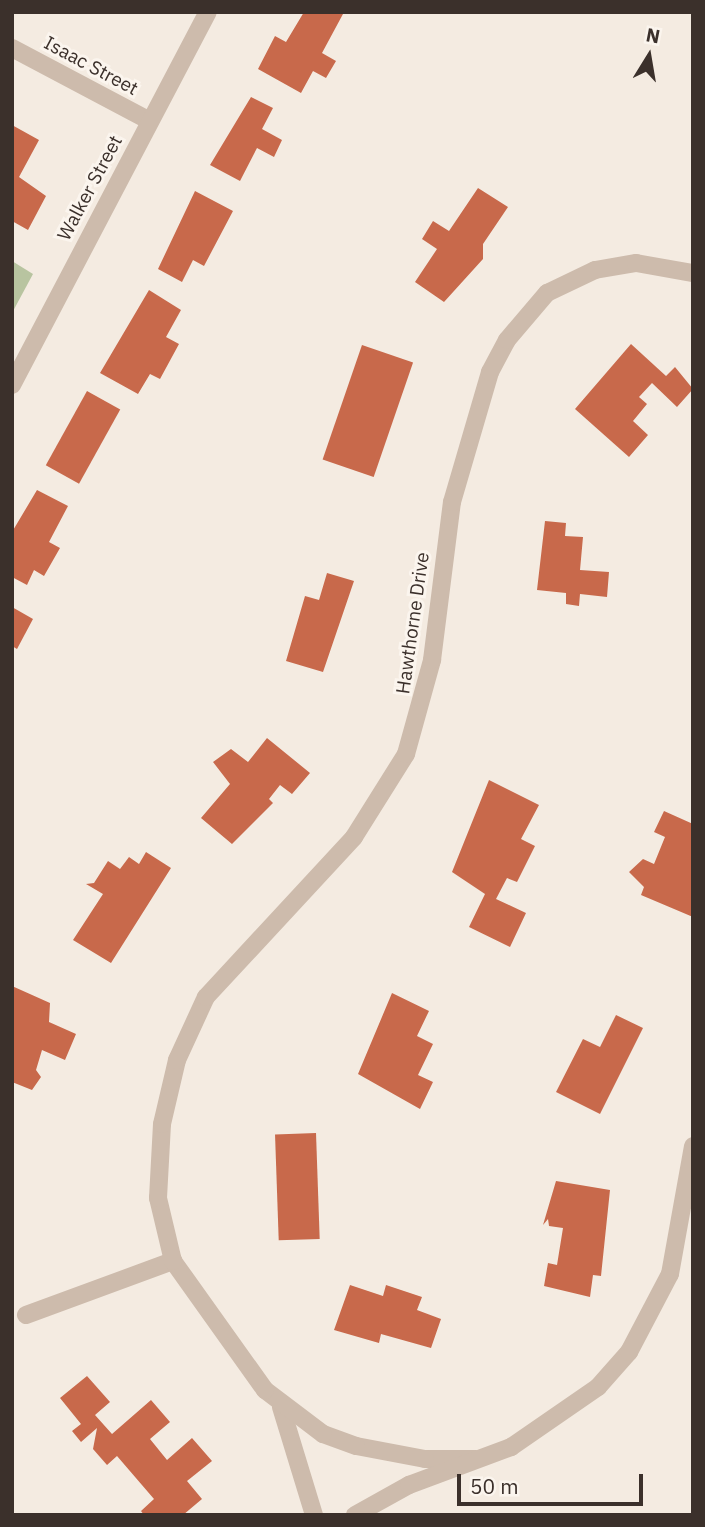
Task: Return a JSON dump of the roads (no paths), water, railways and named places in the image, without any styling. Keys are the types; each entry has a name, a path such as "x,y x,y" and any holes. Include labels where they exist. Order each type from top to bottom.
{"street":[{"name":"Walker Street","path":"12,385 208,12"},
{"name":"Isaac Street","path":"12,48 150,121"},
{"name":"Hawthorne Drive","path":"476,1459 389,1454 323,1434 281,1407 220,1335 173,1261 157,1173 177,1060 206,997 354,837 406,754 432,660 452,502 490,372 507,340 547,293 595,270 636,263 693,273"},
{"name":"Hawthorne Drive","path":"355,1515 546,1428 590,1394 629,1352 670,1274 693,1146"},
{"path":"26,1315 173,1261"},
{"name":"Hawthorne Drive","path":"281,1407 314,1515"}]}
